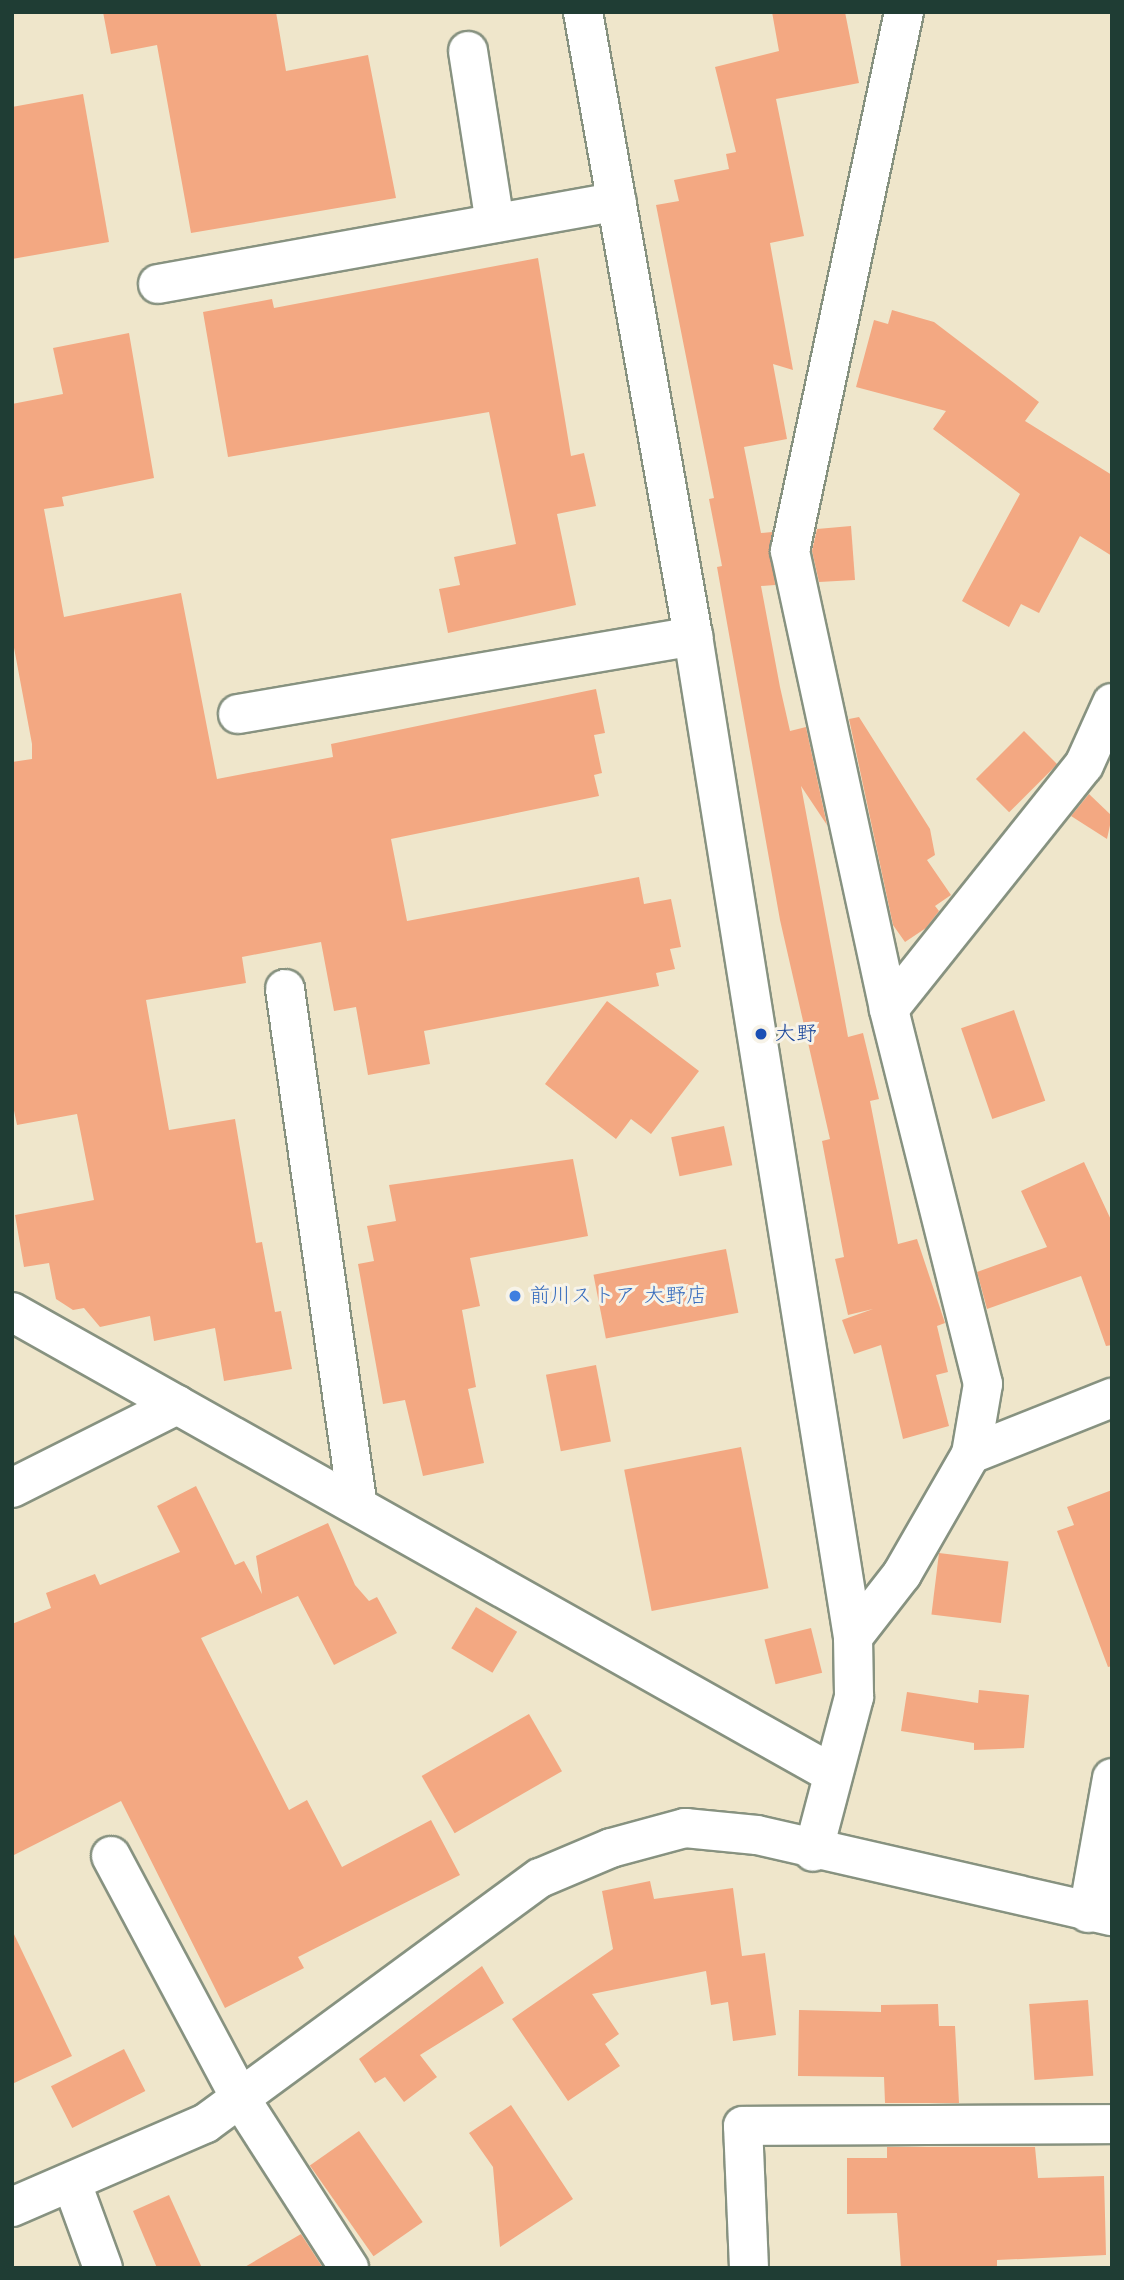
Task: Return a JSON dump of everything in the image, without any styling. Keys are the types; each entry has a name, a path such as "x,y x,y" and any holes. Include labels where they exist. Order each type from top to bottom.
{"street":[{"path":"583,12 693,636 853,1637 854,1697 831,1773 813,1852"},
{"path":"853,1637 902,1574 971,1454 983,1384 889,1009 790,551 904,12"},
{"path":"468,51 495,223"},
{"path":"158,284 617,201"},
{"path":"238,714 693,636"},
{"path":"889,1009 1084,765 1112,703"},
{"path":"285,989 357,1501"},
{"path":"12,1311 177,1405 357,1501 831,1773"},
{"path":"971,1454 1112,1398"},
{"path":"12,1488 177,1405"},
{"path":"16,2196 73,2186 206,2123 540,1878 611,1847 685,1828 757,1835 813,1852 1100,1915 1112,1778"},
{"path":"111,1856 240,2098 349,2268"},
{"path":"749,2268 743,2126 1112,2124"},
{"path":"73,2186 103,2268"}],"building":[{"path":"103,12 276,12 286,71 368,55 396,198 191,233 157,45 111,54"},
{"path":"772,12 845,12 859,83 776,99 804,236 770,243 793,370 773,364 787,439 744,447 761,533 772,532 775,585 761,586 780,687 790,731 806,727 827,825 801,786 848,1037 863,1033 879,1099 870,1101 898,1244 917,1239 945,1323 937,1326 948,1372 936,1375 949,1426 903,1439 881,1345 854,1354 842,1320 873,1309 848,1315 835,1259 844,1257 822,1141 830,1139 780,920 717,567 722,566 709,499 714,498 656,205 679,201 674,180 729,169 726,154 736,152 715,67 779,51"},
{"path":"83,94 109,242 12,259 12,107"},
{"path":"538,258 571,456 584,453 596,506 557,514 576,605 448,633 439,589 460,585 454,557 516,544 489,412 228,457 203,312 272,299 274,308"},
{"path":"892,310 934,322 1039,402 1025,421 1112,475 1112,556 1080,536 1039,613 1021,604 1009,627 962,601 1020,494 933,429 946,411 856,387 874,320 888,324"},
{"path":"129,333 154,478 62,497 64,506 44,509 64,617 181,593 217,779 333,757 331,744 596,689 605,733 594,735 602,773 594,775 599,796 391,839 407,921 639,877 644,904 671,899 681,947 670,949 675,969 656,973 659,986 424,1031 430,1064 368,1075 356,1007 334,1011 321,942 242,957 246,983 146,1000 169,1130 235,1119 256,1243 262,1242 275,1312 281,1311 292,1369 224,1381 215,1328 154,1341 150,1316 100,1327 84,1308 73,1310 56,1299 49,1263 24,1267 15,1215 94,1200 77,1114 17,1125 12,1101 12,762 32,759 32,744 12,637 12,404 63,394 53,348"},
{"path":"851,526 855,580 819,582 812,551 817,529"},
{"path":"859,717 930,829 935,855 927,860 951,895 935,906 939,911 926,928 905,942 893,925 849,719"},
{"path":"1024,731 1057,764 1009,812 976,779"},
{"path":"1089,794 1112,816 1107,839 1071,816"},
{"path":"607,1001 699,1071 651,1134 631,1119 616,1139 545,1084"},
{"path":"1014,1010 1045,1101 992,1119 961,1028"},
{"path":"724,1126 732,1165 679,1176 671,1137"},
{"path":"573,1159 588,1236 470,1258 480,1306 462,1310 476,1387 468,1389 484,1463 423,1476 405,1400 383,1404 358,1264 374,1261 367,1226 396,1221 389,1185"},
{"path":"1084,1162 1112,1222 1112,1345 1106,1346 1081,1276 987,1309 977,1272 1047,1247 1021,1191"},
{"path":"726,1249 738,1313 606,1339 593,1275"},
{"path":"596,1365 611,1442 561,1451 546,1375"},
{"path":"741,1447 768,1588 652,1611 624,1470"},
{"path":"196,1486 235,1565 244,1561 262,1594 256,1556 328,1523 355,1585 369,1601 377,1597 397,1633 334,1665 298,1596 201,1638 289,1810 307,1800 342,1867 431,1820 460,1875 298,1957 304,1968 225,2008 121,1801 12,1856 12,1624 51,1608 46,1593 95,1574 100,1585 180,1552 157,1506"},
{"path":"1112,1490 1112,1666 1108,1667 1057,1531 1074,1525 1067,1507"},
{"path":"939,1553 1008,1562 1001,1623 931,1615"},
{"path":"476,1607 517,1632 492,1673 451,1648"},
{"path":"811,1628 822,1673 776,1684 764,1640"},
{"path":"979,1690 1029,1695 1024,1748 974,1750 974,1743 901,1731 907,1692 978,1703"},
{"path":"529,1714 562,1771 455,1833 422,1776"},
{"path":"650,1881 654,1899 733,1888 742,1956 765,1953 776,2035 733,2041 728,2002 711,2005 706,1971 592,1994 619,2034 605,2044 620,2066 568,2101 512,2019 613,1949 602,1891"},
{"path":"12,1930 72,2056 12,2084"},
{"path":"482,1966 504,2003 420,2055 437,2077 404,2102 385,2077 375,2083 359,2059"},
{"path":"1088,2000 1093,2076 1034,2080 1029,2004"},
{"path":"938,2004 939,2026 955,2026 959,2103 885,2103 884,2077 798,2076 799,2010 881,2012 881,2005"},
{"path":"124,2049 145,2091 72,2128 51,2086"},
{"path":"511,2105 573,2199 500,2247 493,2167 469,2133"},
{"path":"359,2131 423,2222 374,2256 310,2165"},
{"path":"887,2147 1035,2147 1038,2178 1104,2176 1106,2255 997,2260 997,2268 901,2268 897,2213 847,2214 847,2158 887,2158"},
{"path":"169,2195 202,2268 157,2268 133,2211"},
{"path":"301,2234 323,2268 243,2268"}],"place":[{"name":"大野","path":"761,1034"},
{"name":"前川ストア 大野店","path":"515,1296"}]}
